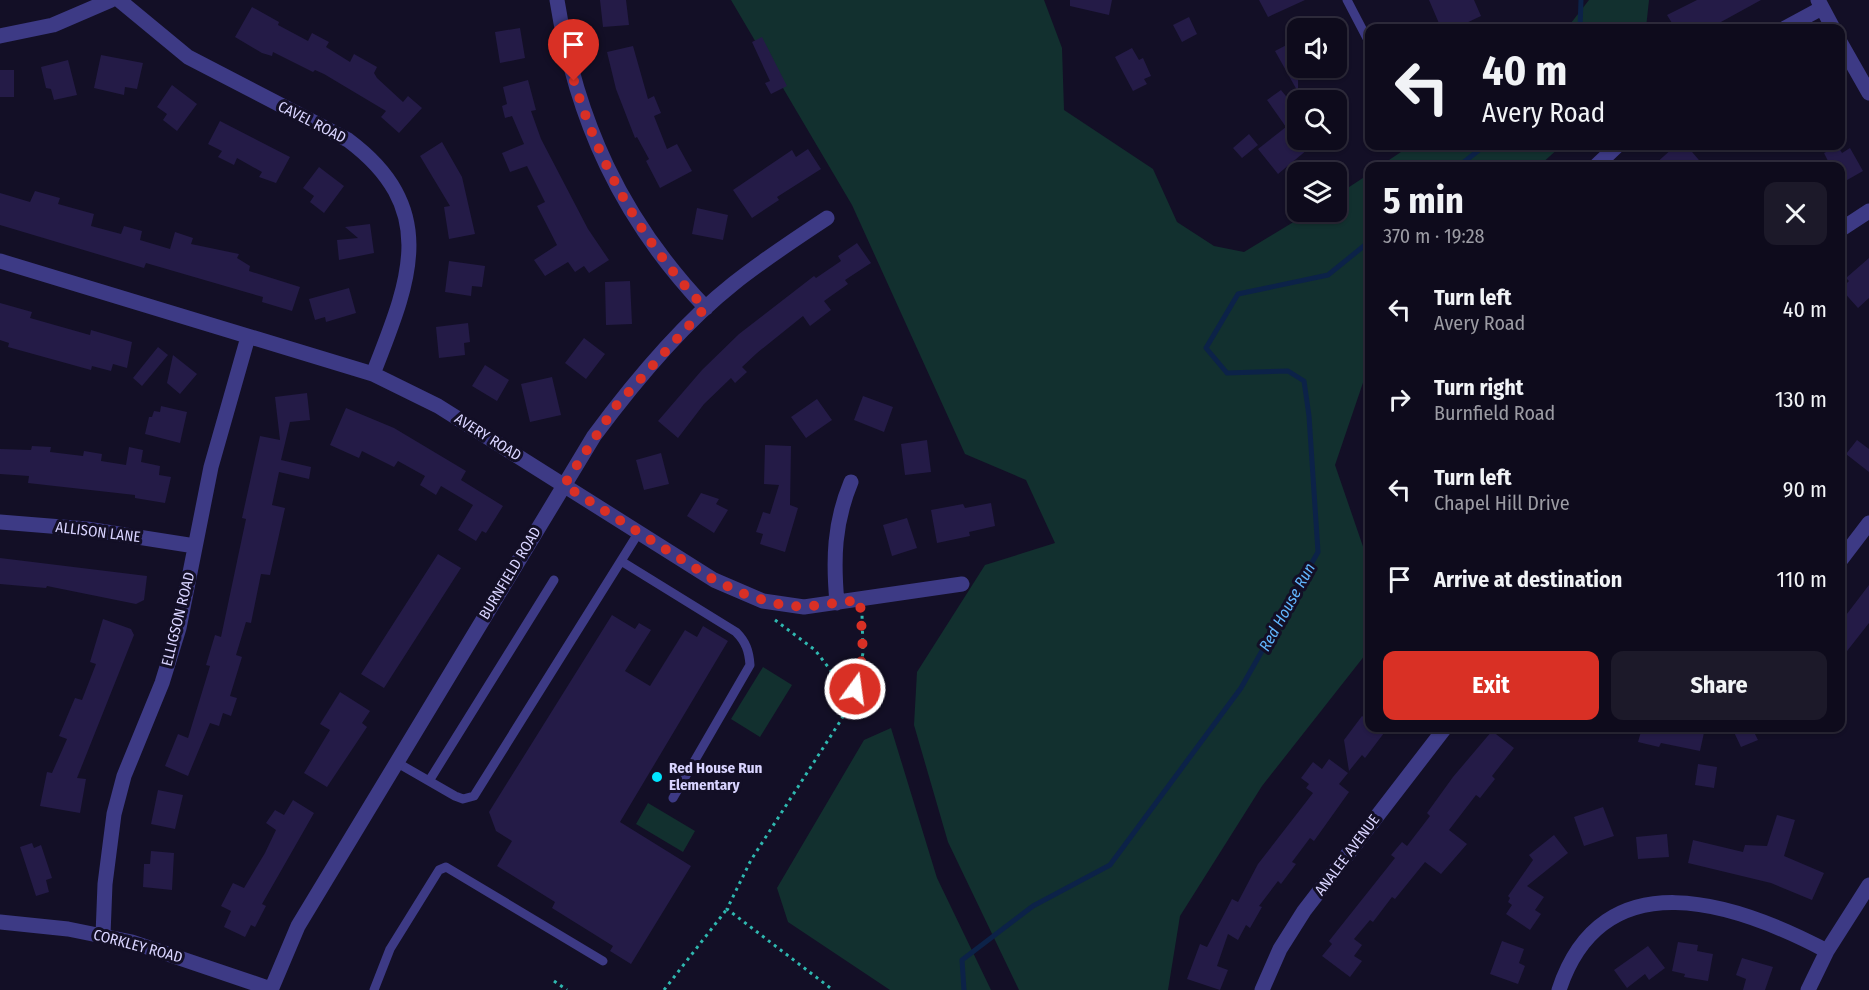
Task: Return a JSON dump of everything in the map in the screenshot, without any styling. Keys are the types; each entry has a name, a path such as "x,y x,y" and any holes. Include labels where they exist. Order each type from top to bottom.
{"street":[{"path":"0,36 53,26 111,0"},
{"name":"CAVEL ROAD","path":"119,0 188,57 348,140 371,158 393,187 402,203 408,226 408,264 400,305 373,374"},
{"path":"557,0 564,41 580,101 614,182 660,256 705,308"},
{"path":"1791,24 1820,4 1831,24"},
{"path":"1845,51 1869,93"},
{"path":"1600,162 1613,150"},
{"path":"1845,227 1869,211"},
{"name":"BURNFIELD ROAD","path":"271,989 297,926 564,485 615,407 705,308 756,266 827,218"},
{"name":"AVERY ROAD","path":"0,261 373,374 438,406 714,580 763,601 804,607 962,584"},
{"name":"ELLIGSON ROAD","path":"103,935 105,884 114,814 124,776 174,644 211,467 248,337"},
{"path":"837,603 835,575 837,526 839,511 851,482"},
{"name":"ALLISON LANE","path":"0,522 87,529 195,546"},
{"path":"1845,554 1869,523"},
{"name":"ANALEE AVENUE","path":"1262,990 1280,949 1304,911 1442,732"},
{"path":"1808,990 1827,951 1869,885"},
{"path":"1559,990 1573,959 1591,936 1625,911 1646,904 1697,902 1726,909 1787,930 1827,951"},
{"name":"CORKLEY ROAD","path":"0,922 103,935 158,949 271,989"}],"lane":[{"path":"1347,0 1365,34"},
{"path":"396,762 463,799 470,799 480,791 639,532"},
{"path":"621,561 736,632 745,641 749,651 750,665 673,798"},
{"path":"429,781 554,580"},
{"path":"374,990 390,949 439,870 446,867 603,961"}],"path":[{"path":"664,990 727,909 751,860 841,720 855,693 863,653 860,600"},
{"path":"775,620 815,650 842,685 855,693"},
{"path":"727,909 833,990"},
{"path":"554,981 567,990"}],"green space":[{"path":"731,0 1044,0 1062,48 1064,110 1153,169 1177,222 1214,246 1244,252 1294,222 1347,222 1347,188 1365,177 1365,377 1335,465 1365,552 1365,655 1262,786 1180,916 1168,990 1019,990 948,842 914,725 917,672 985,565 1055,543 1026,480 965,454 852,205"},
{"path":"1589,0 1649,0 1646,24 1570,24"},
{"path":"1404,150 1557,150 1543,162 1386,162"},
{"path":"763,667 792,685 760,737 731,719"},
{"path":"891,728 937,878 991,990 890,990 788,922 777,888 864,740"},
{"path":"648,803 695,831 683,852 636,824"}],"building":[{"path":"600,0 626,0 629,25 603,27"},
{"path":"1070,0 1112,0 1109,15 1070,6"},
{"path":"1259,0 1305,0 1268,17"},
{"path":"1429,0 1474,0 1481,16 1464,24 1439,24"},
{"path":"1697,0 1761,0 1717,24 1673,24 1667,15"},
{"path":"252,7 279,22 278,25 308,41 312,33 329,42 326,47 350,62 354,54 377,67 374,73 377,78 403,102 408,96 422,108 399,133 381,117 386,111 324,74 315,70 313,72 273,52 272,56 262,53 235,37"},
{"path":"1189,17 1197,34 1182,42 1173,25"},
{"path":"520,28 525,58 500,63 495,32"},
{"path":"762,37 787,86 771,94 765,83 770,81 752,42"},
{"path":"1287,45 1287,72 1275,51"},
{"path":"633,46 648,99 654,96 661,113 654,116 667,149 677,144 692,171 660,188 646,161 649,159 637,137 635,138 616,89 607,52"},
{"path":"1132,48 1139,60 1143,58 1151,76 1144,79 1147,84 1133,91 1115,57"},
{"path":"101,55 143,63 137,89 125,87 124,95 94,88"},
{"path":"68,60 77,95 54,100 51,89 46,88 41,67"},
{"path":"0,70 14,70 14,97 0,97"},
{"path":"1290,78 1298,78 1297,90"},
{"path":"528,80 536,110 531,111 541,139 588,229 609,260 589,273 584,266 575,272 568,262 545,276 534,260 557,245 537,206 545,202 527,166 510,172 502,153 524,144 512,116 505,118 502,106 507,104 503,87"},
{"path":"172,85 197,104 177,131 163,120 167,114 157,107"},
{"path":"1281,90 1287,97 1287,150 1307,150 1292,162 1287,162 1287,167 1278,174 1258,149 1286,127 1267,100"},
{"path":"220,121 290,157 276,183 259,177 262,172 237,158 234,165 218,157 222,151 208,144"},
{"path":"1249,134 1258,145 1242,158 1233,148"},
{"path":"442,142 462,177 475,234 449,239 444,207 450,206 420,156"},
{"path":"1850,148 1863,171 1845,181 1845,162 1826,162 1828,161 1824,153 1830,150 1840,150 1842,153"},
{"path":"808,149 821,169 777,197 779,200 752,218 733,190 792,150 796,157"},
{"path":"1671,150 1690,150 1701,162 1657,162"},
{"path":"319,167 344,186 324,213 310,202 314,196 303,188"},
{"path":"35,191 60,198 58,204 94,214 91,226 121,234 124,226 142,231 140,240 170,249 175,232 193,238 191,244 239,254 237,258 250,266 249,271 300,287 292,311 262,302 263,297 146,263 144,268 0,225 0,193 30,202"},
{"path":"697,208 728,215 723,240 692,234"},
{"path":"370,224 374,253 339,260 337,240 358,238 345,227"},
{"path":"857,243 871,263 845,280 848,284 824,301 831,310 810,326 803,316 757,353 742,367 747,372 735,383 731,378 704,404 678,438 658,421 702,370 739,334 814,276 816,278 841,261 838,256"},
{"path":"1869,258 1869,298 1858,308 1845,293 1845,285 1849,281 1846,278"},
{"path":"449,261 485,266 482,287 472,286 471,296 445,292"},
{"path":"630,281 632,324 606,325 605,282"},
{"path":"349,288 356,313 326,322 325,317 315,320 309,299"},
{"path":"0,303 32,312 30,318 90,335 91,330 132,342 127,368 113,364 111,371 92,366 91,370 8,347 9,343 0,340"},
{"path":"468,323 470,342 464,343 465,355 439,358 436,327"},
{"path":"584,338 605,354 586,379 565,363"},
{"path":"158,347 168,355 142,386 133,378"},
{"path":"173,355 197,374 180,394 167,383"},
{"path":"485,365 509,380 497,401 472,386"},
{"path":"552,377 561,415 530,422 521,384"},
{"path":"307,393 310,420 290,422 281,460 311,467 309,479 279,472 272,505 285,508 270,575 261,574 251,623 246,622 236,655 242,657 230,696 237,698 231,716 223,713 219,726 210,723 188,776 165,766 178,734 188,738 210,666 206,665 215,635 221,637 246,519 242,518 260,436 280,440 275,397"},
{"path":"863,396 893,407 884,432 854,420"},
{"path":"817,399 832,420 806,438 791,417"},
{"path":"161,406 187,412 180,443 145,434 149,417 152,417 154,411 160,412"},
{"path":"346,408 394,428 466,471 461,480 503,506 486,533 482,531 476,541 458,530 473,505 441,486 436,495 420,485 425,476 398,461 394,467 362,451 359,458 330,445"},
{"path":"927,440 931,472 905,475 901,444"},
{"path":"1857,440 1869,449 1869,472 1846,454"},
{"path":"765,445 791,446 790,505 798,508 785,552 760,544 763,534 756,532 763,512 770,514 779,485 764,484"},
{"path":"32,446 51,447 50,452 83,456 84,451 102,454 101,461 126,465 129,447 143,450 141,462 160,466 159,475 171,477 165,503 135,498 135,495 28,483 29,476 0,474 0,449 31,450"},
{"path":"661,453 669,484 644,490 636,460"},
{"path":"701,493 719,499 716,504 728,510 714,533 687,516"},
{"path":"991,503 995,526 969,532 970,536 937,543 931,510 963,504 965,508"},
{"path":"907,518 917,548 892,556 883,525"},
{"path":"438,554 461,568 384,688 361,674"},
{"path":"0,558 147,576 144,600 136,604 47,586 46,588 0,584"},
{"path":"1869,585 1869,623 1845,654 1845,616"},
{"path":"612,615 635,629 639,623 651,630 625,671 650,686 685,630 697,637 703,626 728,641 620,822 691,866 631,964 610,951 613,946 552,908 555,902 497,866 512,841 496,831 489,812"},
{"path":"103,619 131,629 134,635 77,778 86,779 80,813 40,806 47,772 52,773 67,739 59,736 75,698 82,700 96,664 90,662"},
{"path":"340,692 370,711 362,723 367,727 327,787 304,773 330,730 320,724"},
{"path":"1362,716 1365,718 1365,732 1384,733 1365,758 1362,755 1349,771 1344,740"},
{"path":"1491,732 1514,748 1492,776 1495,779 1480,798 1476,795 1449,830 1467,844 1441,874 1425,862 1395,899 1392,897 1373,922 1370,920 1354,939 1362,945 1354,956 1362,961 1350,977 1322,956 1332,944 1329,941 1395,858 1391,855 1402,842 1407,846 1430,816 1427,813 1453,777"},
{"path":"1641,732 1704,732 1700,751 1661,743 1659,747 1638,742"},
{"path":"1734,732 1754,732 1758,740 1741,747"},
{"path":"1329,759 1348,773 1339,784 1349,792 1314,841 1310,838 1292,862 1296,864 1281,884 1278,881 1259,906 1262,907 1250,928 1246,925 1238,940 1228,934 1217,966 1228,970 1220,990 1187,979 1200,944 1207,947 1232,899 1238,902 1258,864 1313,793 1306,788 1309,784 1301,778 1313,762 1322,769"},
{"path":"1698,764 1717,767 1714,788 1695,785"},
{"path":"158,790 183,795 175,829 151,824"},
{"path":"293,800 314,813 262,904 266,906 255,927 251,925 245,937 224,927 231,911 221,906 233,883 244,888 265,853 276,830 266,823 275,810 284,815"},
{"path":"1603,807 1614,836 1584,846 1574,817"},
{"path":"1777,815 1795,820 1784,856 1824,873 1812,900 1771,883 1688,863 1693,840 1743,852 1745,845 1767,846"},
{"path":"1667,834 1669,857 1638,859 1636,837"},
{"path":"1554,835 1568,853 1527,886 1544,897 1535,910 1541,914 1530,930 1506,914 1512,905 1508,902 1510,898 1508,896 1533,860 1529,855"},
{"path":"32,843 34,848 41,845 52,878 46,880 49,892 36,896 20,847"},
{"path":"151,851 174,853 172,890 143,887 144,864 150,864"},
{"path":"1502,941 1524,949 1519,963 1525,966 1518,984 1490,974"},
{"path":"1678,942 1698,945 1697,951 1713,954 1708,981 1684,977 1685,974 1672,971"},
{"path":"1648,946 1665,968 1649,980 1645,974 1627,988 1614,970"},
{"path":"1742,958 1773,967 1765,990 1743,990 1746,979 1736,975"}],"waterway":[{"name":"Red House Run","path":"1580,24 1581,0"},
{"name":"Red House Run","path":"1464,162 1479,150"},
{"name":"Red House Run","path":"964,990 962,960 1033,906 1110,865 1241,688 1318,552 1309,416 1304,381 1288,371 1227,373 1206,348 1238,294 1328,275 1365,245"}],"place":[{"name":"Red House Run Elementary","path":"657,777"}],"route":[{"path":"574,81 598,149 634,219 670,269 705,308 652,363 615,407 564,485 714,580 749,596 782,605 804,607 860,600 863,653 855,689"}]}
